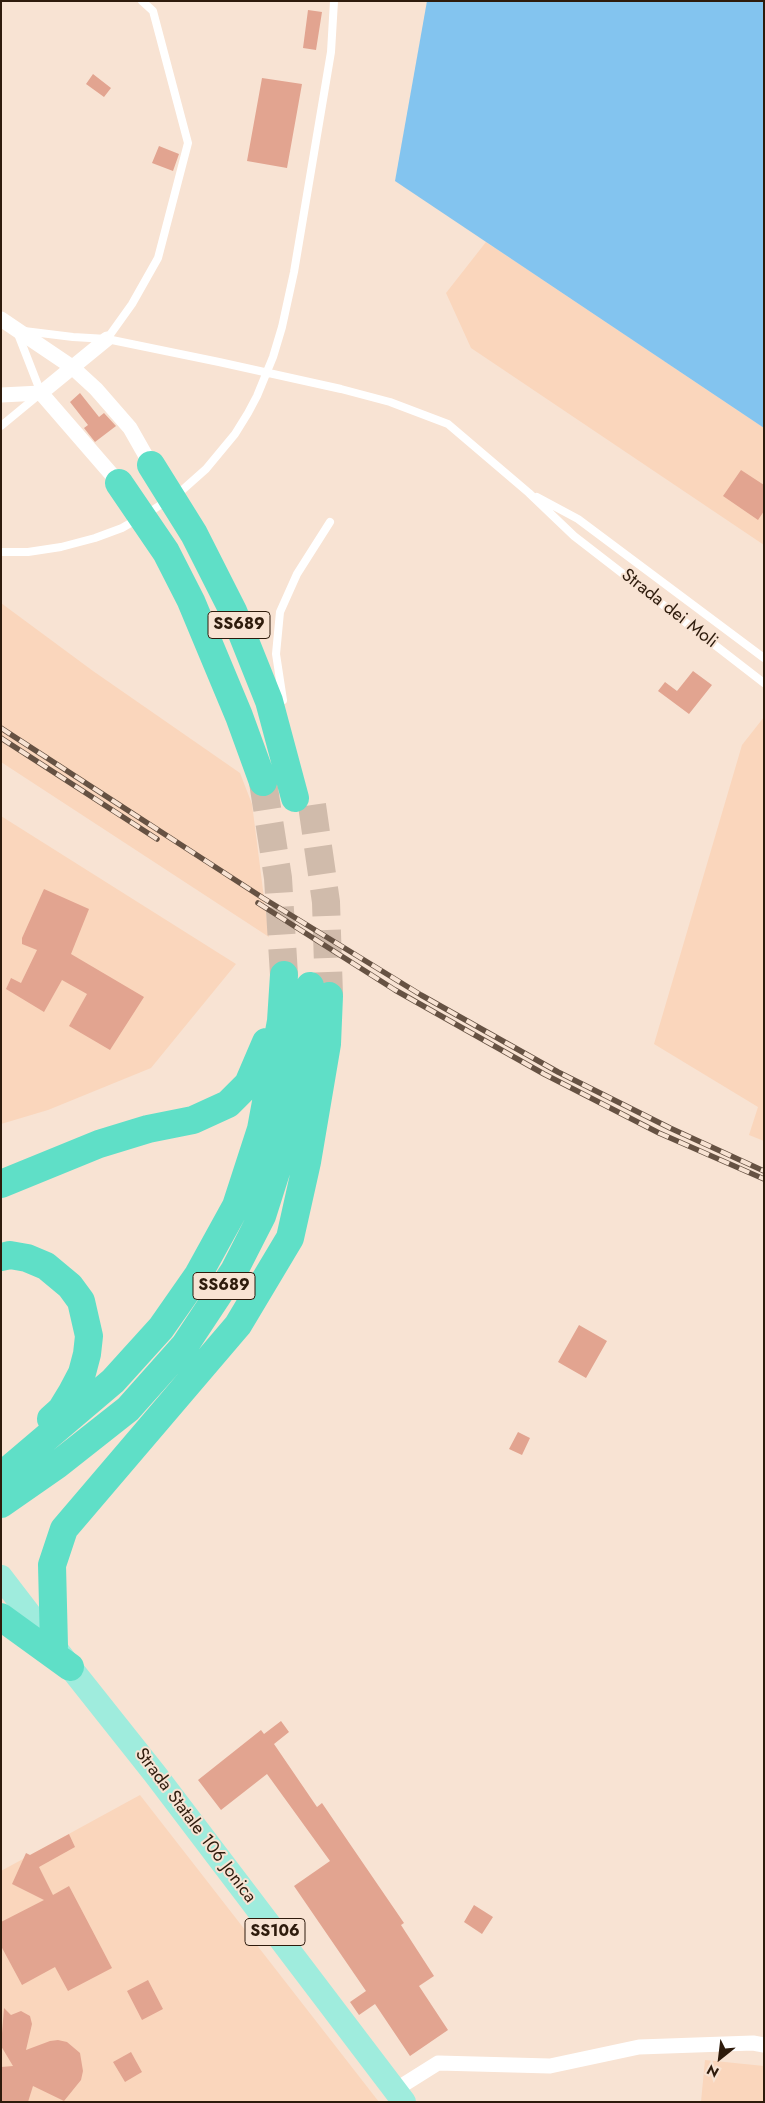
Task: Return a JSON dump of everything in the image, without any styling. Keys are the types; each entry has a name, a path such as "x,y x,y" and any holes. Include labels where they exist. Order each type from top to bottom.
{"highway":[{"name":"SS689","path":"150,465 194,534 233,611 269,701 303,802 283,700"},
{"name":"SS689","path":"119,483 166,552 191,600 240,716 263,782"},
{"path":"233,611 283,700"},
{"name":"SS689","path":"1,1184 99,1144 148,1129 193,1120 228,1104 248,1084 264,1050 284,976 281,1020 261,1129 236,1206 198,1275 162,1328 113,1381 8,1471"},
{"name":"SS689","path":"1,1504 57,1464 128,1409 185,1345 234,1271 262,1216 288,1134 304,1042 319,991 327,1044 307,1162 290,1238 238,1325 64,1529 52,1565 54,1646"},
{"path":"1,1256 10,1255 27,1258 46,1266 59,1275 81,1301 88,1336 87,1354 82,1373 72,1392 61,1410 34,1436 8,1471"},
{"path":"1,1617 70,1667"}],"main road":[{"name":"Strada Statale 106 Jonica","path":"1,1577 155,1774 400,2096"}],"street":[{"path":"1,319 72,367 96,388 130,428 150,465"},
{"path":"1,395 41,393 107,338"},
{"path":"41,393 119,483"},
{"path":"400,2096 438,2062 550,2066 640,2047 764,2044"}],"lane":[{"path":"107,338 132,304 158,258 188,143 153,11 142,1"},
{"path":"1,552 28,552 62,547 122,528 179,493 206,469 235,434 265,379 282,327 294,272 331,52 334,1"},
{"path":"1,426 41,393 17,330 73,337 107,338 256,370 390,402 448,424 529,493 578,519 764,658"},
{"name":"Strada dei Moli","path":"529,493 574,536 764,683"},
{"path":"283,700 276,654 280,612 297,574 330,522"}],"shaded area":[{"path":"486,242 764,428 764,545 471,348 446,293"},
{"path":"1,603 93,671 240,773 252,804 269,937 1,762"},
{"path":"764,717 764,1141 749,1135 758,1107 654,1044 742,745"},
{"path":"1,816 236,964 151,1068 48,1110 1,1124"},
{"path":"140,1795 379,2102 1,2102 1,1871"},
{"path":"705,2060 764,2066 764,2102 701,2102"}],"water":[{"path":"427,1 764,1 764,428 395,181"}],"building":[{"path":"308,10 322,12 316,50 303,48"},
{"path":"93,74 111,88 104,97 86,84"},
{"path":"262,78 302,84 287,168 247,161"},
{"path":"159,146 179,154 173,171 152,163"},
{"path":"80,393 99,417 104,413 116,426 95,442 84,428 88,425 70,402"},
{"path":"741,470 764,485 764,511 758,520 723,496"},
{"path":"693,671 712,685 689,714 658,691 665,682 677,691"},
{"path":"44,889 89,909 71,954 144,997 110,1050 69,1026 87,994 62,980 44,1012 6,989 11,978 21,983 37,950 22,944 22,938"},
{"path":"579,1325 607,1341 586,1378 558,1362"},
{"path":"518,1432 530,1438 522,1455 509,1449"},
{"path":"281,1721 289,1732 274,1744 317,1807 322,1803 404,1923 401,1925 434,1976 419,1986 448,2030 410,2056 375,2004 359,2015 350,2002 366,1991 294,1886 330,1861 267,1774 221,1810 198,1780 261,1730 264,1734"},
{"path":"69,1834 75,1847 39,1867 53,1895 69,1886 112,1968 68,1991 55,1967 22,1985 1,1946 1,1922 44,1900 12,1884 26,1853 30,1855"},
{"path":"474,1905 493,1917 482,1934 464,1922"},
{"path":"148,1980 163,2009 142,2020 127,1991"},
{"path":"4,2008 11,2015 21,2011 30,2016 32,2024 26,2050 58,2040 67,2042 80,2053 83,2071 81,2080 64,2101 33,2086 28,2102 1,2102 1,2067 13,2066 1,2046"},
{"path":"131,2052 142,2072 125,2082 113,2062"}],"tunnel":[{"path":"263,782 278,878 284,975"},
{"path":"312,805 326,902 329,996"}],"railway":[{"path":"1,728 263,898 421,995 558,1072 670,1128 764,1171"},
{"path":"1,738 157,839"},
{"path":"258,903 395,990 544,1074 659,1133 764,1179"}]}
